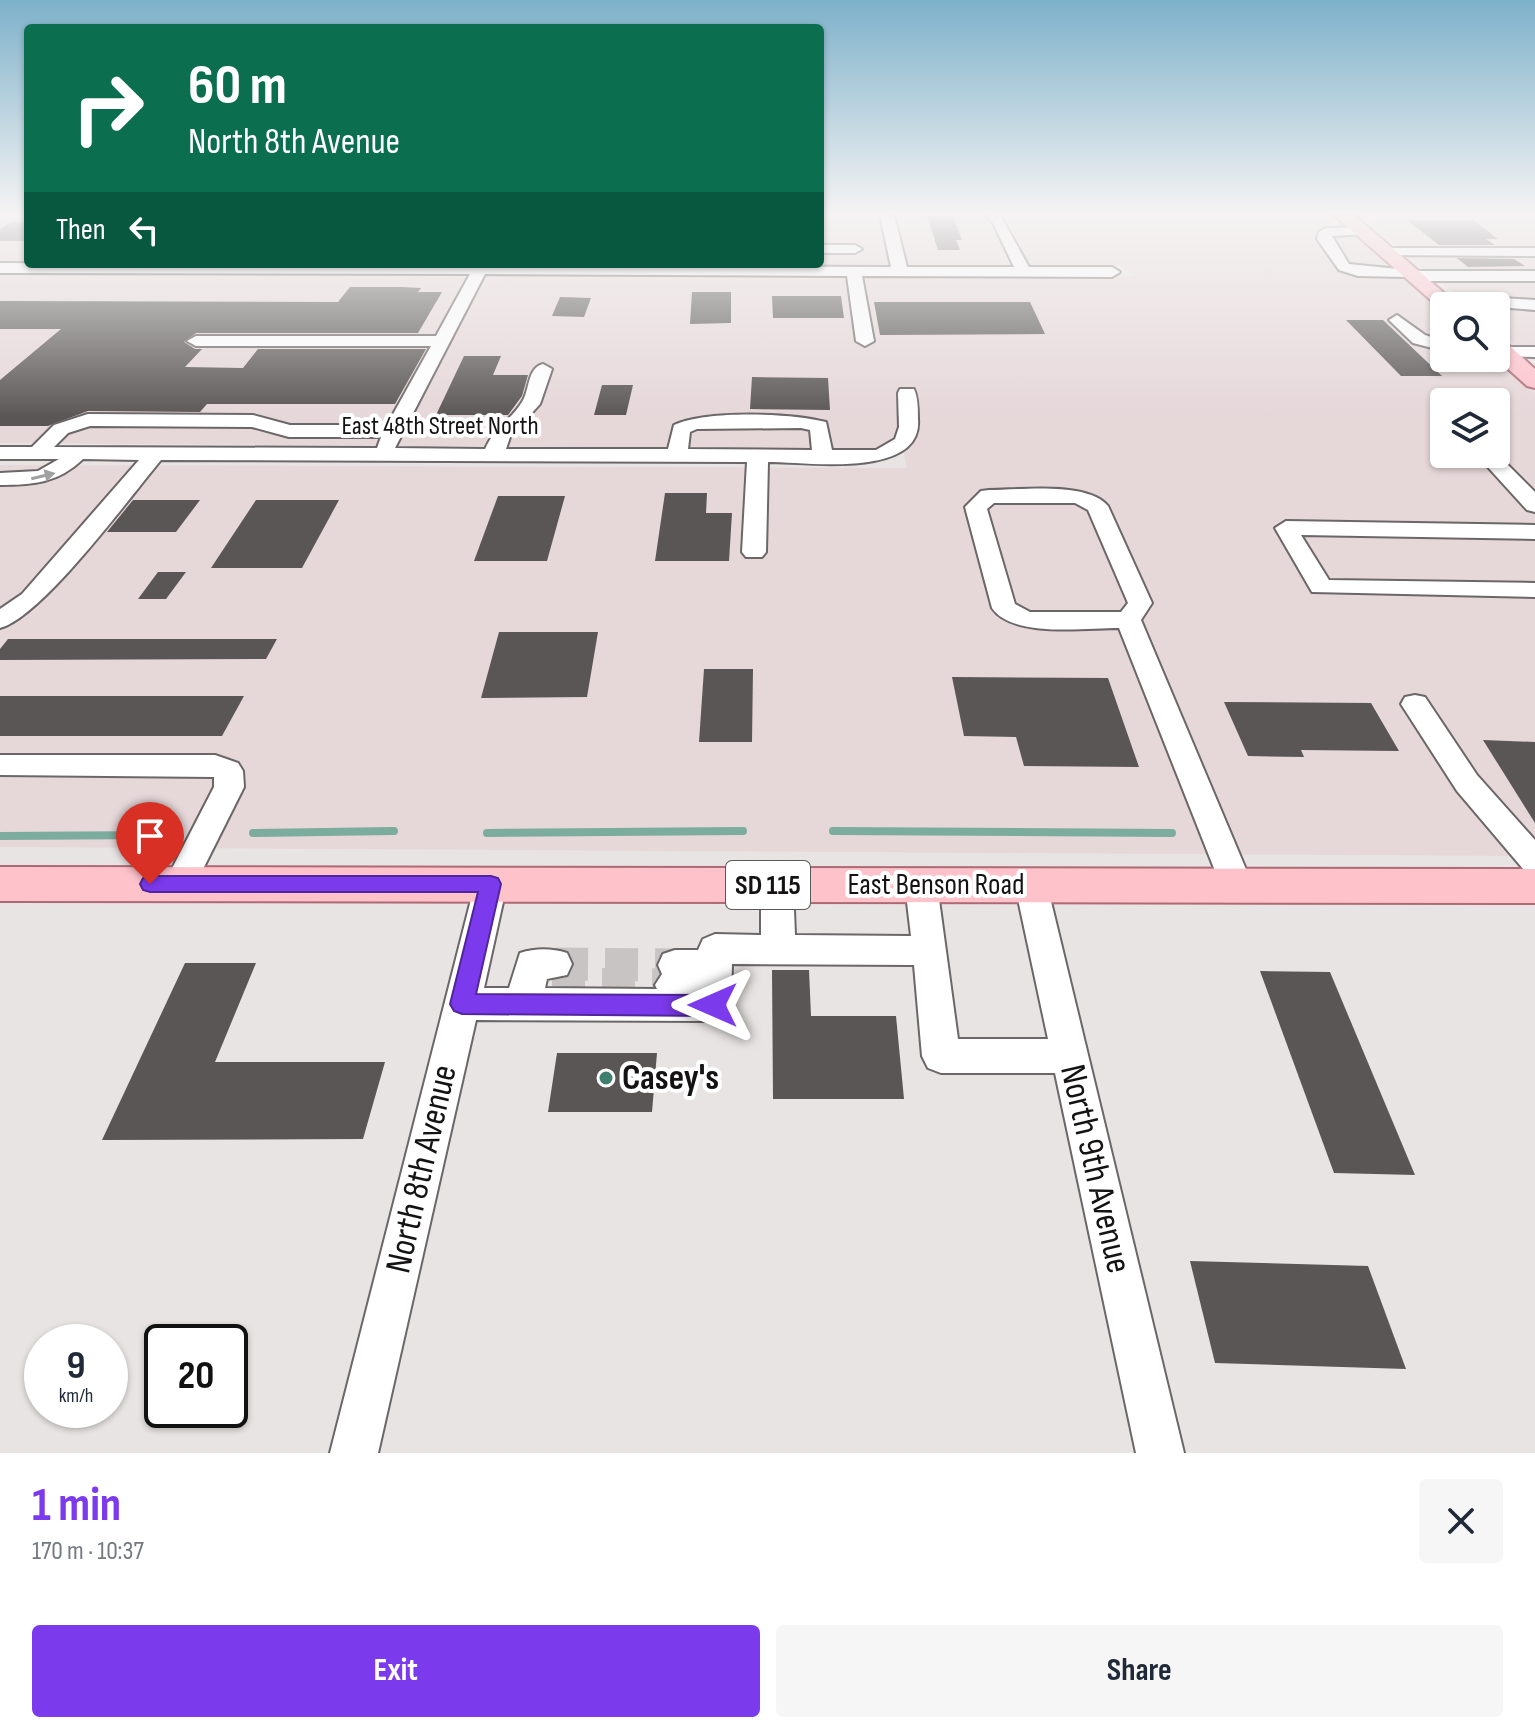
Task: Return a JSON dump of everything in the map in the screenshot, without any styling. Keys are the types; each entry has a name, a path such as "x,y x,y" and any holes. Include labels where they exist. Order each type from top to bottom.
{"main road":[{"path":"1510,359 1535,381"},
{"name":"East Benson Road","path":"0,884 1535,886"}],"street":[{"path":"48,286 59,283"},
{"path":"165,283 198,286"},
{"path":"381,454 443,341 468,283"},
{"path":"856,283 865,341"},
{"path":"1510,304 1535,305"},
{"path":"1397,320 1419,339 1430,342"},
{"path":"196,341 443,341"},
{"path":"1510,349 1535,352"},
{"path":"493,455 501,435 531,404 543,369"},
{"name":"East 48th Street North","path":"0,453 880,456 904,442 909,427 907,393"},
{"path":"37,453 61,429 88,420 253,421 289,431 394,431"},
{"path":"677,455 681,429 694,423 793,422 819,426 823,456"},
{"path":"793,422 795,456"},
{"path":"0,479 41,479 60,471 78,453"},
{"path":"0,620 31,599 156,453"},
{"path":"754,552 758,455"},
{"path":"1499,468 1535,505"},
{"path":"989,496 1079,497 1097,506 1140,603 1128,620 1025,620 1004,608 976,507 989,496"},
{"path":"1535,532 1286,528 1321,587 1535,590"},
{"path":"1128,620 1237,886"},
{"path":"1415,704 1467,783 1535,861"},
{"path":"0,765 215,766 228,771 229,787 180,884"},
{"name":"North 8th Avenue","path":"354,1453 491,884"},
{"path":"777,885 778,950"},
{"path":"921,885 941,1056 1070,1056"},
{"name":"North 9th Avenue","path":"1031,885 1160,1453"},
{"path":"462,1004 540,984 713,1005 715,949 930,951"},
{"path":"674,975 714,975"}],"shaded area":[{"path":"0,283 1409,283 1430,301 1430,372 1510,371 1535,393 1535,856 0,847 0,465 907,468 903,449 0,443"},
{"path":"1441,283 1535,283 1535,361 1510,340 1510,292 1452,292"}],"building":[{"path":"350,287 421,288 418,292 442,292 418,333 196,333 184,342 195,349 202,349 185,367 243,368 258,349 426,349 395,404 207,404 200,412 88,411 48,426 0,426 0,380 61,329 0,329 0,301 338,302"},
{"path":"692,292 731,292 731,323 690,324"},
{"path":"772,296 841,296 844,318 773,318"},
{"path":"560,297 591,298 584,317 552,316"},
{"path":"874,302 1030,302 1045,334 880,335"},
{"path":"1346,320 1383,320 1430,365 1430,372 1438,372 1442,376 1401,376"},
{"path":"464,356 501,356 493,375 528,375 522,396 508,415 436,415"},
{"path":"752,377 828,378 830,410 750,409"},
{"path":"602,385 633,385 626,415 594,415"},
{"path":"665,493 707,493 706,513 732,513 729,561 655,561"},
{"path":"498,496 565,496 547,561 474,561"},
{"path":"133,500 200,500 176,532 107,532"},
{"path":"256,500 339,500 302,568 211,568"},
{"path":"158,572 186,572 166,599 138,599"},
{"path":"499,632 598,632 587,697 481,698"},
{"path":"8,639 277,639 266,659 0,660 0,649"},
{"path":"704,669 753,669 752,742 699,742"},
{"path":"952,677 1108,678 1139,767 1024,766 1016,737 964,736"},
{"path":"0,696 244,696 222,736 0,736"},
{"path":"1224,702 1371,703 1399,751 1301,750 1304,757 1248,756"},
{"path":"1483,740 1535,742 1535,823"},
{"path":"185,963 256,963 215,1062 385,1062 363,1139 102,1140"},
{"path":"772,970 809,970 811,1016 896,1016 904,1099 773,1099"},
{"path":"1260,971 1330,972 1415,1175 1334,1173"},
{"path":"557,1053 657,1053 652,1112 548,1112"},
{"path":"1190,1261 1368,1266 1406,1369 1215,1363"}],"waterway":[{"path":"253,833 394,831"},
{"path":"487,833 743,831"},
{"path":"833,831 1172,833"},
{"path":"0,836 160,835"}],"tunnel":[{"path":"555,964 675,965"},
{"path":"552,984 673,985"}],"place":[{"name":"Casey's","path":"606,1078"}],"route":[{"path":"150,884 491,884 462,1004 713,1005"}]}
